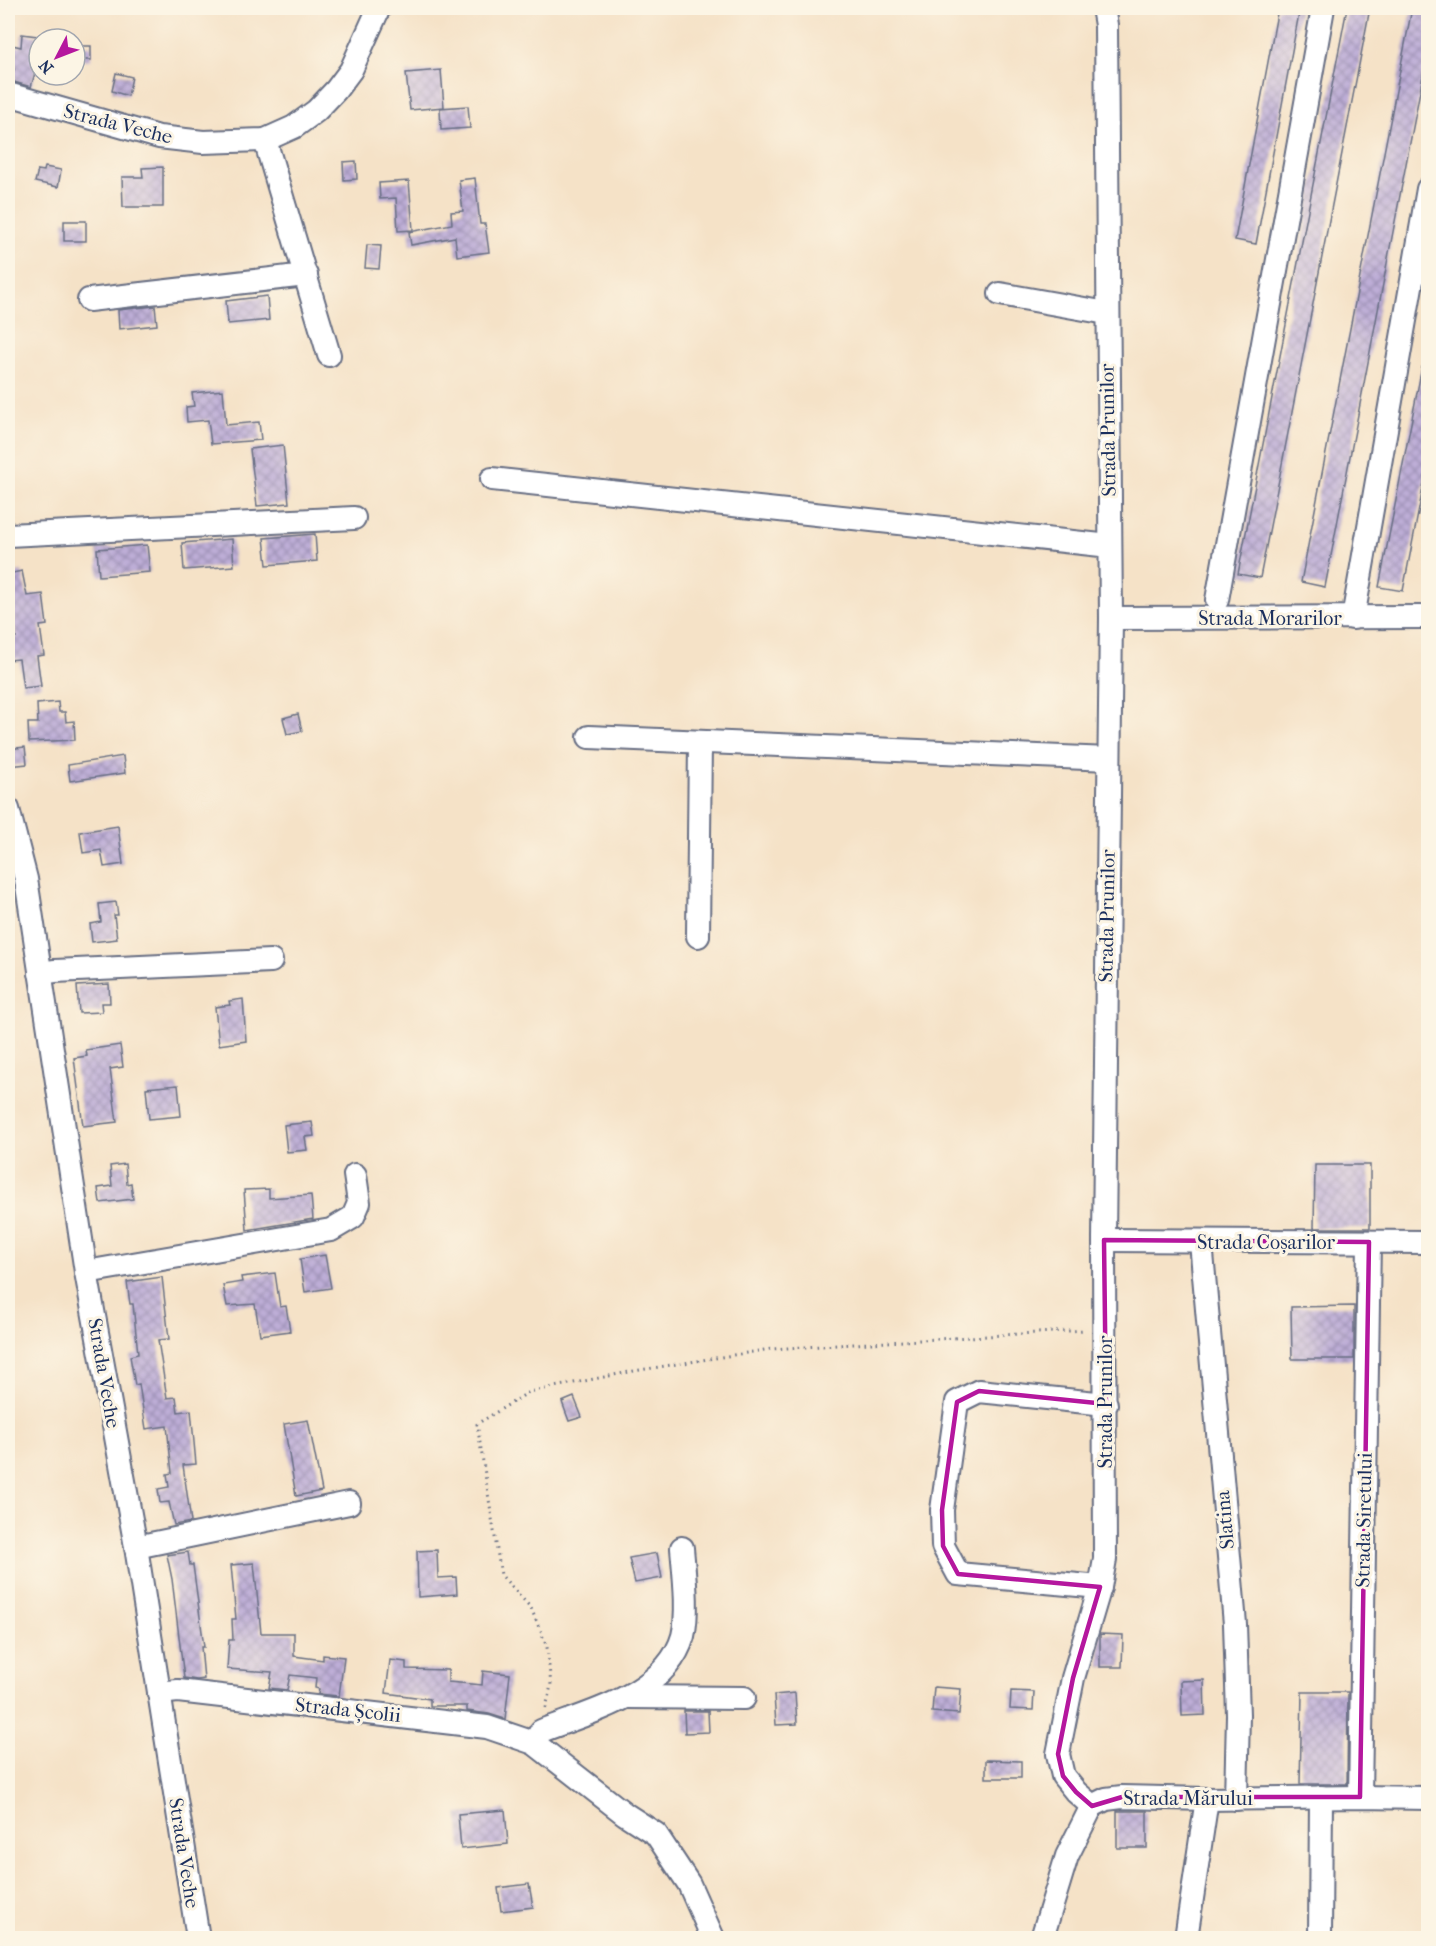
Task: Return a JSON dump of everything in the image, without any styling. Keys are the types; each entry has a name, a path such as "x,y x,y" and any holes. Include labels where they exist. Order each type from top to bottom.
{"street":[{"name":"Strada Veche","path":"8,94 159,137 203,142 265,140 294,127 316,111 336,90 358,56 379,8"},
{"name":"Strada Prunilor","path":"1092,1806 1076,1792 1064,1776 1058,1754 1073,1678 1100,1587 1105,1559 1104,1240 1111,618 1106,25 1103,8"},
{"path":"1217,600 1323,8"},
{"path":"265,140 329,355"},
{"path":"1353,618 1428,189"},
{"path":"89,300 306,275"},
{"path":"1000,294 1107,313"},
{"path":"492,478 1110,546"},
{"path":"8,535 354,518"},
{"name":"Strada Morarilor","path":"1111,618 1428,617"},
{"path":"589,738 1109,759"},
{"path":"698,936 700,742"},
{"name":"Strada Veche","path":"8,809 26,879 86,1272 136,1548 198,1938"},
{"path":"40,973 271,961"},
{"path":"86,1272 331,1230 353,1217 359,1203 355,1174"},
{"name":"Strada Coșarilor","path":"1104,1240 1428,1242"},
{"name":"Slatina","path":"1201,1242 1234,1624 1238,1715 1236,1799"},
{"name":"Strada Siretului","path":"1360,1797 1369,1242"},
{"path":"1100,1587 958,1574 943,1546 942,1510 957,1402 979,1391 1106,1404"},
{"path":"136,1548 349,1503"},
{"path":"538,1737 629,1697 661,1672 675,1655 683,1635 686,1592 682,1548"},
{"name":"Strada Școlii","path":"159,1693 178,1691 467,1724 538,1737 625,1814 656,1834 689,1884 713,1938"},
{"path":"629,1697 744,1698"},
{"name":"Strada Mărului","path":"1092,1806 1106,1799 1122,1797 1428,1798"},
{"path":"1320,1938 1321,1797"},
{"path":"1186,1938 1207,1799"},
{"path":"1042,1938 1067,1856 1092,1806"}],"path":[{"path":"538,1737 551,1685 547,1647 531,1608 501,1575 477,1424 530,1392 634,1371 771,1349 1105,1329"}],"highlighted area":[{"path":"1104,1240 1369,1242 1360,1797 1122,1797 1092,1806 1076,1792 1063,1776 1058,1754 1073,1678 1100,1587 958,1574 943,1546 942,1510 957,1402 979,1391 1106,1404"}],"building":[{"path":"1278,8 1300,8 1256,244 1235,240"},
{"path":"1347,8 1370,8 1260,578 1238,574"},
{"path":"1412,8 1428,8 1428,49 1325,587 1301,582"},
{"path":"22,34 27,35 27,86 11,81 14,69 8,68 8,44 21,47"},
{"path":"87,46 91,46 91,60 87,60"},
{"path":"441,70 444,107 410,110 406,73"},
{"path":"116,73 132,77 128,96 112,91"},
{"path":"468,106 470,128 441,130 440,108"},
{"path":"356,161 357,179 344,180 343,162"},
{"path":"45,167 61,170 58,187 35,182 38,170 44,171"},
{"path":"163,167 163,207 123,207 122,177 143,177 142,168"},
{"path":"475,178 480,224 485,224 489,252 457,256 455,237 411,245 409,232 452,224 451,212 463,211 459,180"},
{"path":"409,181 413,230 398,231 396,198 380,199 379,183"},
{"path":"64,221 86,221 86,241 64,241"},
{"path":"367,245 381,246 379,269 365,268"},
{"path":"267,296 269,320 228,324 226,301"},
{"path":"155,306 157,325 119,329 118,310"},
{"path":"1422,367 1428,368 1428,462 1403,591 1379,587"},
{"path":"223,390 226,425 259,422 261,440 211,444 208,420 187,422 186,407 194,406 192,393"},
{"path":"283,445 289,503 257,506 250,449"},
{"path":"315,534 317,561 267,565 264,538"},
{"path":"232,539 234,566 184,570 182,543"},
{"path":"147,545 150,572 99,576 97,549"},
{"path":"22,571 27,596 43,594 47,625 40,626 44,655 37,656 41,686 23,688 19,659 8,660 8,638 16,637 10,592 8,593 8,574"},
{"path":"58,702 59,712 65,712 66,722 74,721 75,740 29,742 28,723 38,723 37,704"},
{"path":"298,714 302,731 287,734 283,718"},
{"path":"25,747 27,764 9,766 8,749"},
{"path":"123,756 125,773 70,781 68,765"},
{"path":"118,826 123,864 104,867 101,850 83,853 80,832"},
{"path":"116,902 118,915 114,915 117,939 92,942 90,924 101,922 99,904"},
{"path":"109,984 110,1003 101,1003 102,1012 79,1013 77,986"},
{"path":"243,999 246,1041 219,1045 215,1007 230,1005 229,1001"},
{"path":"120,1045 123,1067 110,1069 117,1122 83,1126 74,1058 87,1056 86,1050"},
{"path":"178,1085 181,1116 149,1119 146,1088"},
{"path":"312,1122 314,1136 305,1137 307,1150 287,1152 284,1125"},
{"path":"125,1164 127,1184 131,1183 133,1199 100,1203 98,1188 112,1186 110,1166"},
{"path":"1315,1165 1370,1165 1370,1228 1314,1228"},
{"path":"269,1189 269,1198 311,1195 313,1219 247,1230 244,1190"},
{"path":"325,1255 331,1288 305,1292 300,1259"},
{"path":"275,1273 280,1307 286,1306 290,1331 260,1335 255,1304 227,1306 223,1285 242,1282 241,1277"},
{"path":"162,1277 169,1339 158,1340 167,1398 176,1397 178,1412 191,1410 196,1464 183,1465 191,1522 174,1525 169,1502 160,1503 158,1489 169,1487 167,1474 172,1473 167,1426 146,1429 139,1384 135,1385 130,1356 138,1354 133,1304 130,1304 127,1282"},
{"path":"1354,1306 1354,1359 1292,1359 1291,1307"},
{"path":"574,1397 582,1417 569,1421 562,1402"},
{"path":"308,1420 322,1491 296,1496 284,1424"},
{"path":"437,1550 438,1578 456,1577 457,1594 418,1597 417,1551"},
{"path":"188,1552 190,1565 193,1565 204,1647 201,1647 204,1679 197,1680 184,1678 167,1555"},
{"path":"657,1553 662,1578 635,1583 629,1558"},
{"path":"254,1563 261,1633 294,1633 294,1656 323,1660 323,1655 344,1657 339,1696 318,1694 319,1689 315,1688 316,1678 290,1675 287,1690 269,1688 272,1672 227,1669 229,1640 233,1640 232,1619 236,1619 231,1565"},
{"path":"1100,1634 1123,1635 1122,1667 1100,1667"},
{"path":"390,1660 406,1662 406,1669 448,1670 448,1682 482,1685 483,1671 510,1674 505,1719 467,1711 467,1706 430,1706 430,1699 386,1693"},
{"path":"1204,1680 1205,1715 1182,1716 1181,1681"},
{"path":"934,1687 961,1689 959,1714 932,1712"},
{"path":"1011,1691 1034,1692 1033,1710 1010,1709"},
{"path":"1302,1692 1348,1692 1347,1784 1300,1784"},
{"path":"795,1693 797,1724 776,1725 774,1695"},
{"path":"684,1711 708,1711 709,1732 685,1733"},
{"path":"986,1760 1021,1761 1021,1778 986,1778"},
{"path":"505,1810 508,1844 461,1849 458,1814"},
{"path":"1117,1811 1147,1811 1147,1848 1117,1848"},
{"path":"529,1884 533,1907 501,1911 498,1888"}]}
